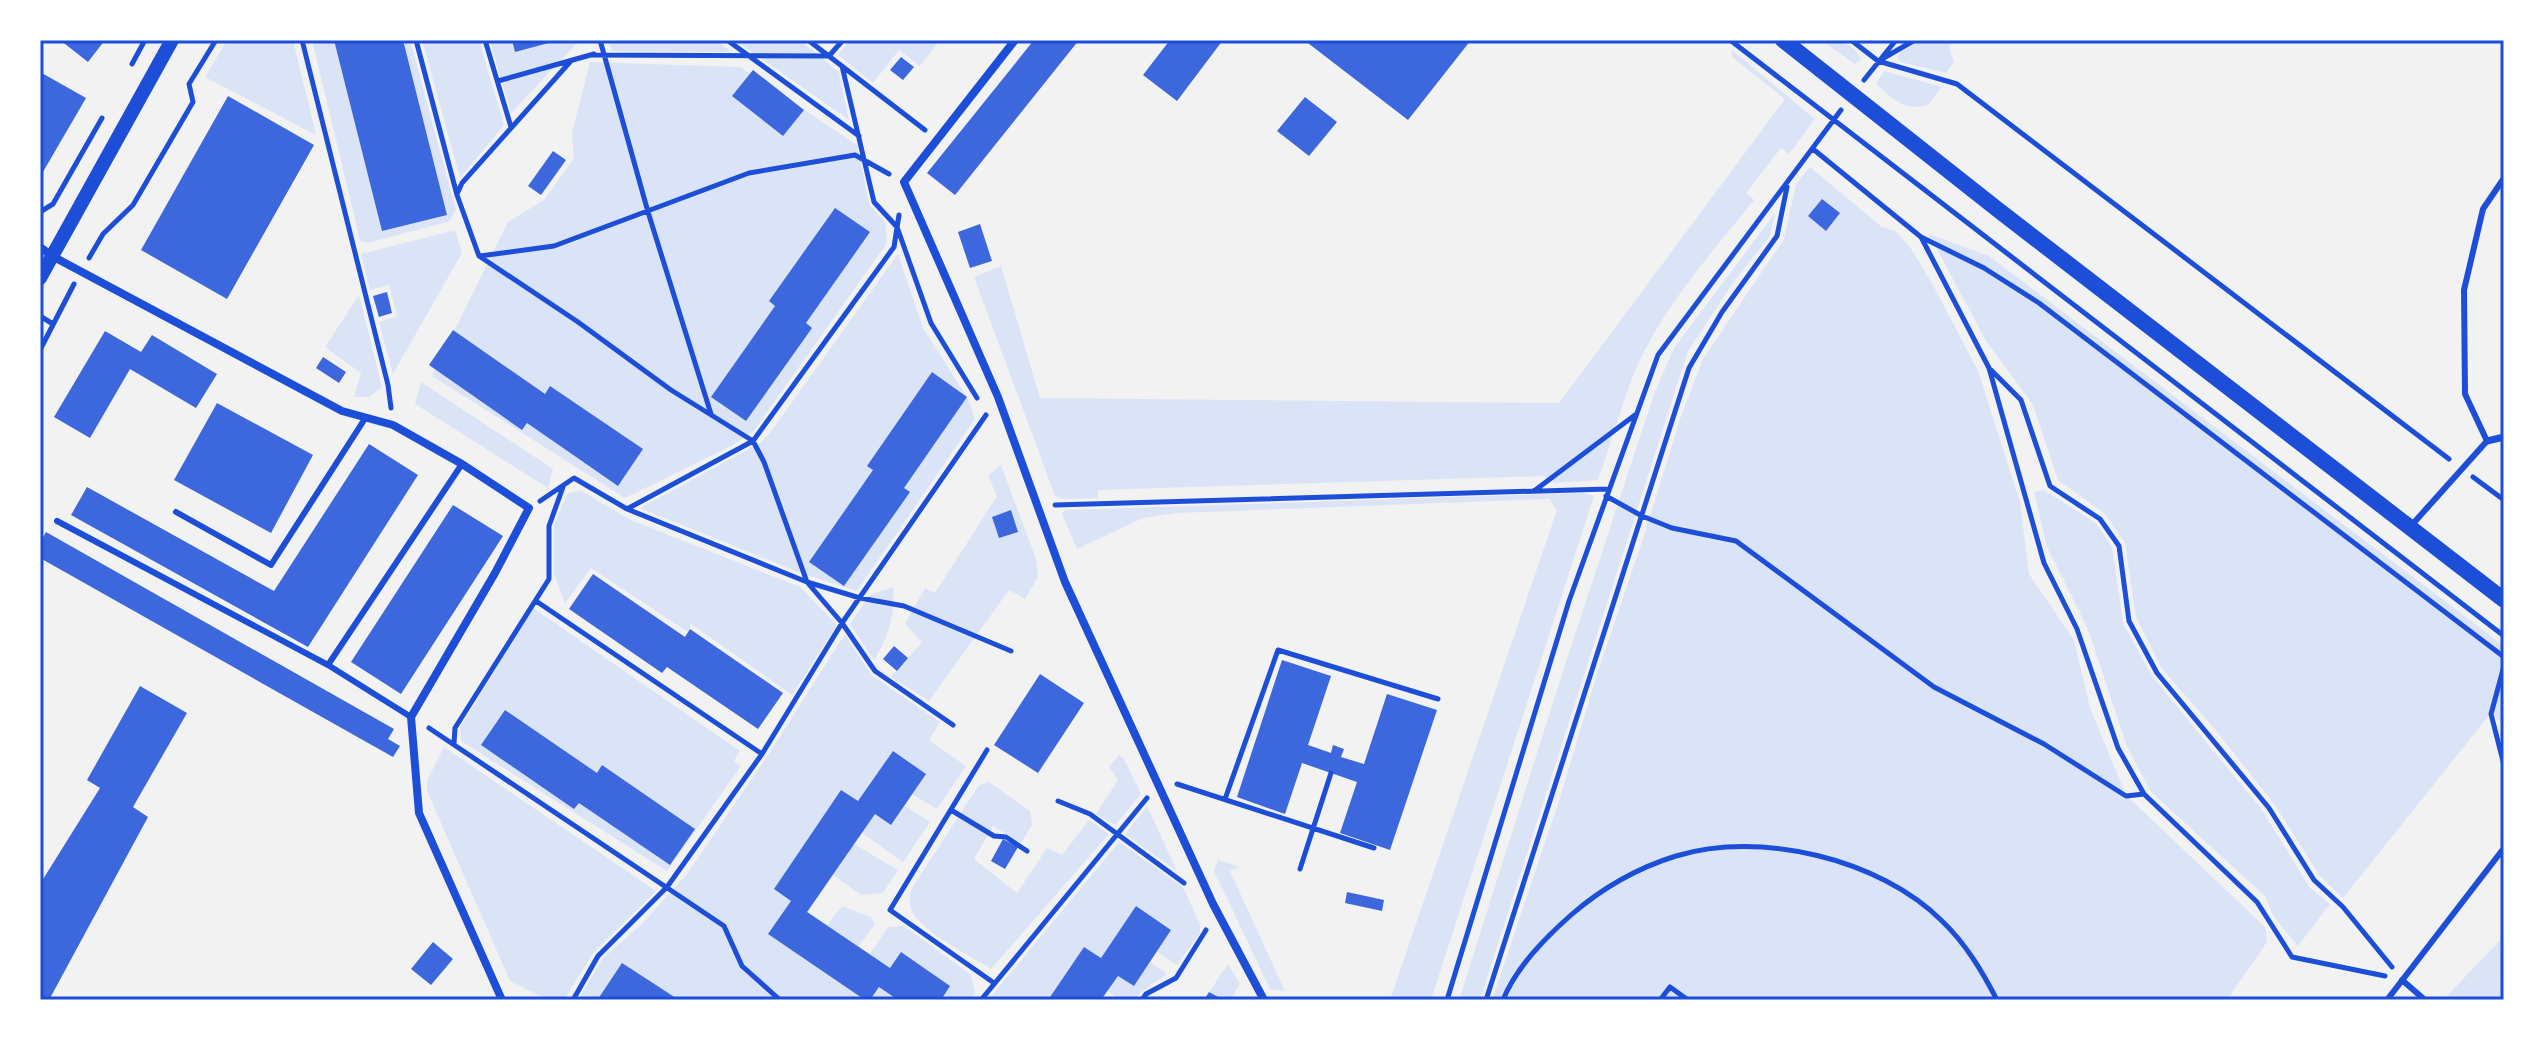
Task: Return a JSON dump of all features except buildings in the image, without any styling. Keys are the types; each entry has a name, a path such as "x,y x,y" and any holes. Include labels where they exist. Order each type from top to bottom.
{"main road":[{"path":"1783,40 2009,219 2504,600"}],"street":[{"path":"40,278 46,251 172,40"},
{"path":"1015,40 904,182 998,397 1065,582 1213,904 1264,1000"},
{"path":"46,251 342,411 393,425 462,464 529,508 411,717 419,813 503,999"},
{"path":"2487,441 2504,437"}],"lane":[{"path":"2410,527 2487,441 2465,394 2464,290 2483,209 2504,178"},
{"path":"176,512 271,565 366,417"},
{"path":"328,665 462,464"},
{"path":"57,521 328,665 411,717"},
{"path":"2387,1000 2504,848"},
{"path":"2402,980 2425,1000"}],"path":[{"path":"126,75 145,40"},
{"path":"40,350 103,234 133,205 193,102 189,84 216,40"},
{"path":"302,40 388,385 393,425"},
{"path":"416,40 457,195 479,256 753,441 764,462 807,582 842,623 875,671 953,725"},
{"path":"485,40 511,128"},
{"path":"727,40 859,136"},
{"path":"808,40 937,139"},
{"path":"498,81 604,53 829,56 843,40"},
{"path":"1730,40 2504,636"},
{"path":"1851,40 1878,61 1957,84 2504,500"},
{"path":"1878,61 1896,40"},
{"path":"1878,61 1915,40"},
{"path":"602,41 648,212 711,415"},
{"path":"457,195 462,183 570,62"},
{"path":"842,66 874,202 897,227 931,323 986,415"},
{"path":"40,212 53,204 105,112"},
{"path":"1447,1000 1569,601 1658,355 1834,120"},
{"path":"1813,149 1921,237 1984,268 2039,303 2504,657"},
{"path":"479,256 554,246 749,173 855,155 904,182 894,247 753,441 627,509"},
{"path":"1486,1000 1689,368 1722,312 1777,236 1788,182"},
{"path":"1921,237 1989,368 2044,563 2077,629 2118,748 2144,794 2257,902 2292,957 2402,980"},
{"path":"40,316 53,324"},
{"path":"1989,368 2021,400 2050,486 2100,519 2119,546 2129,621 2157,673 2269,808 2314,880 2343,907 2402,980"},
{"path":"573,1000 598,956 667,887 762,754 842,623 998,397"},
{"path":"1533,491 1637,414"},
{"path":"529,508 574,478 627,509 807,582 860,598 904,606 1011,651"},
{"path":"454,744 455,728 549,579 549,526 563,485"},
{"path":"1038,506 1533,491 1607,492 1642,516 1672,528 1736,541 1934,687 2044,744 2126,796 2144,794"},
{"path":"536,601 762,754"},
{"path":"1225,799 1278,650 1438,699"},
{"path":"2504,666 2491,714 2504,765"},
{"path":"411,717 724,926 742,966 780,1000"},
{"path":"987,750 890,910 994,983"},
{"path":"1300,869 1331,773"},
{"path":"981,1000 1157,782 1225,799 1374,848"},
{"path":"1058,801 1090,814 1213,904"},
{"path":"951,810 994,836 1006,837 1027,851"},
{"path":"1503,1000 1533,953 1560,925 1603,890 1629,875 1677,856 1715,849 1762,847 1848,864 1884,880 1915,899 1941,919 1965,945 1997,1000"},
{"path":"1142,1000 1146,994 1176,978 1207,933 1205,921"},
{"path":"1660,1000 1670,987 1688,1000"}],"shaded area":[{"path":"227,40 293,40 316,135 205,77"},
{"path":"312,40 410,40 456,210 448,222 366,243 360,240"},
{"path":"422,40 479,40 504,125 460,178"},
{"path":"490,40 580,40 511,113"},
{"path":"607,40 716,40 731,52 612,51"},
{"path":"735,40 799,40 839,72 849,120"},
{"path":"850,40 940,40 920,66 899,50 873,83 838,55"},
{"path":"1821,40 1845,43 1854,49 1861,60 1855,64"},
{"path":"1922,40 1954,40 1949,48 1954,62 1946,73 1900,62 1897,58 1902,51"},
{"path":"1732,50 1815,119 1789,154 1781,148 1746,193 1754,200 1687,284 1657,328 1633,376 1598,480 1554,483 1544,476 1098,490 1098,498 1062,499 1055,496 974,277 1001,266 1040,398 1559,403 1785,99 1732,57"},
{"path":"590,62 740,67 857,145 869,204 885,222 887,243 753,432 625,498 432,376 508,222 544,200 574,158 572,133"},
{"path":"1884,71 1942,87 1929,104 1906,106 1876,84"},
{"path":"1810,167 1882,227 1895,231 1910,247 1978,371 2020,502 2029,574 2074,640 2090,708 2126,795 2265,927 2267,942 2227,1000 1492,1000 1559,801 1680,419 1703,359 1784,239 1796,184"},
{"path":"1775,213 1770,236 1735,280 1688,351 1480,1000 1459,1000 1654,394 1674,348"},
{"path":"455,230 462,253 393,374 379,322 397,316 389,285 370,290 361,254"},
{"path":"1929,234 1989,256 2504,646 2504,724 2490,714 2343,898 2320,876 2274,804 2162,669 2136,617 2125,543 2105,514 2058,480 2033,405 1986,341"},
{"path":"898,254 923,328 967,397 975,419 857,591 798,572 640,508 760,443"},
{"path":"359,295 382,387 369,397 354,397 361,373 325,347"},
{"path":"421,382 553,469 548,488 415,404"},
{"path":"1001,465 1036,559 1038,577 1025,599 1009,590 929,701 891,677 922,642 905,624 925,588 935,593 997,496 988,476"},
{"path":"580,490 631,520 800,587 837,625 792,695 691,624 688,632 591,568 565,603 554,574 554,525 567,494"},
{"path":"2044,490 2096,523 2112,547 2123,623 2152,676 2262,810 2310,888 2330,904 2298,946 2274,917 2265,896 2151,792 2127,747 2088,629 2047,547 2034,492"},
{"path":"1583,493 1594,496 1431,1000 1390,1000 1557,510 1549,499 1176,513 1143,518 1077,549 1062,514 1065,510"},
{"path":"893,587 890,625 874,660 850,624 870,595"},
{"path":"533,608 740,751 734,761 741,766 667,871 461,741 460,728"},
{"path":"845,634 871,675 940,722 929,740 966,766 937,809 912,794 905,806 930,822 903,862 862,833 854,844 898,870 883,893 861,895 833,875 808,912 827,925 842,906 871,917 875,925 858,946 870,954 888,927 904,926 971,975 975,992 970,1000 578,1000 603,958 641,925 687,874"},
{"path":"444,747 656,891 594,952 564,1000 549,1000 510,981 427,791 427,781"},
{"path":"1119,755 1141,794 1115,825 1096,814 1118,780 1109,767"},
{"path":"989,782 1030,811 1032,825 1021,843 993,826 974,859 1017,893 1047,848 1062,855 1089,820 1109,834 991,969 928,929 910,907 912,888 979,785"},
{"path":"1147,806 1177,871 1125,834"},
{"path":"1119,842 1183,887 1200,924 1200,933 1177,965 1157,952 1171,929 1136,906 1101,958 1084,947 1048,1000 988,1000"},
{"path":"1218,860 1240,867 1230,871 1285,991 1270,989 1214,871"},
{"path":"2504,936 2504,1000 2443,1000"},
{"path":"1150,962 1166,975 1134,1000 1121,1000 1107,991 1118,976 1134,986"},
{"path":"1228,964 1240,984 1230,1000 1224,1000 1209,992"}]}
